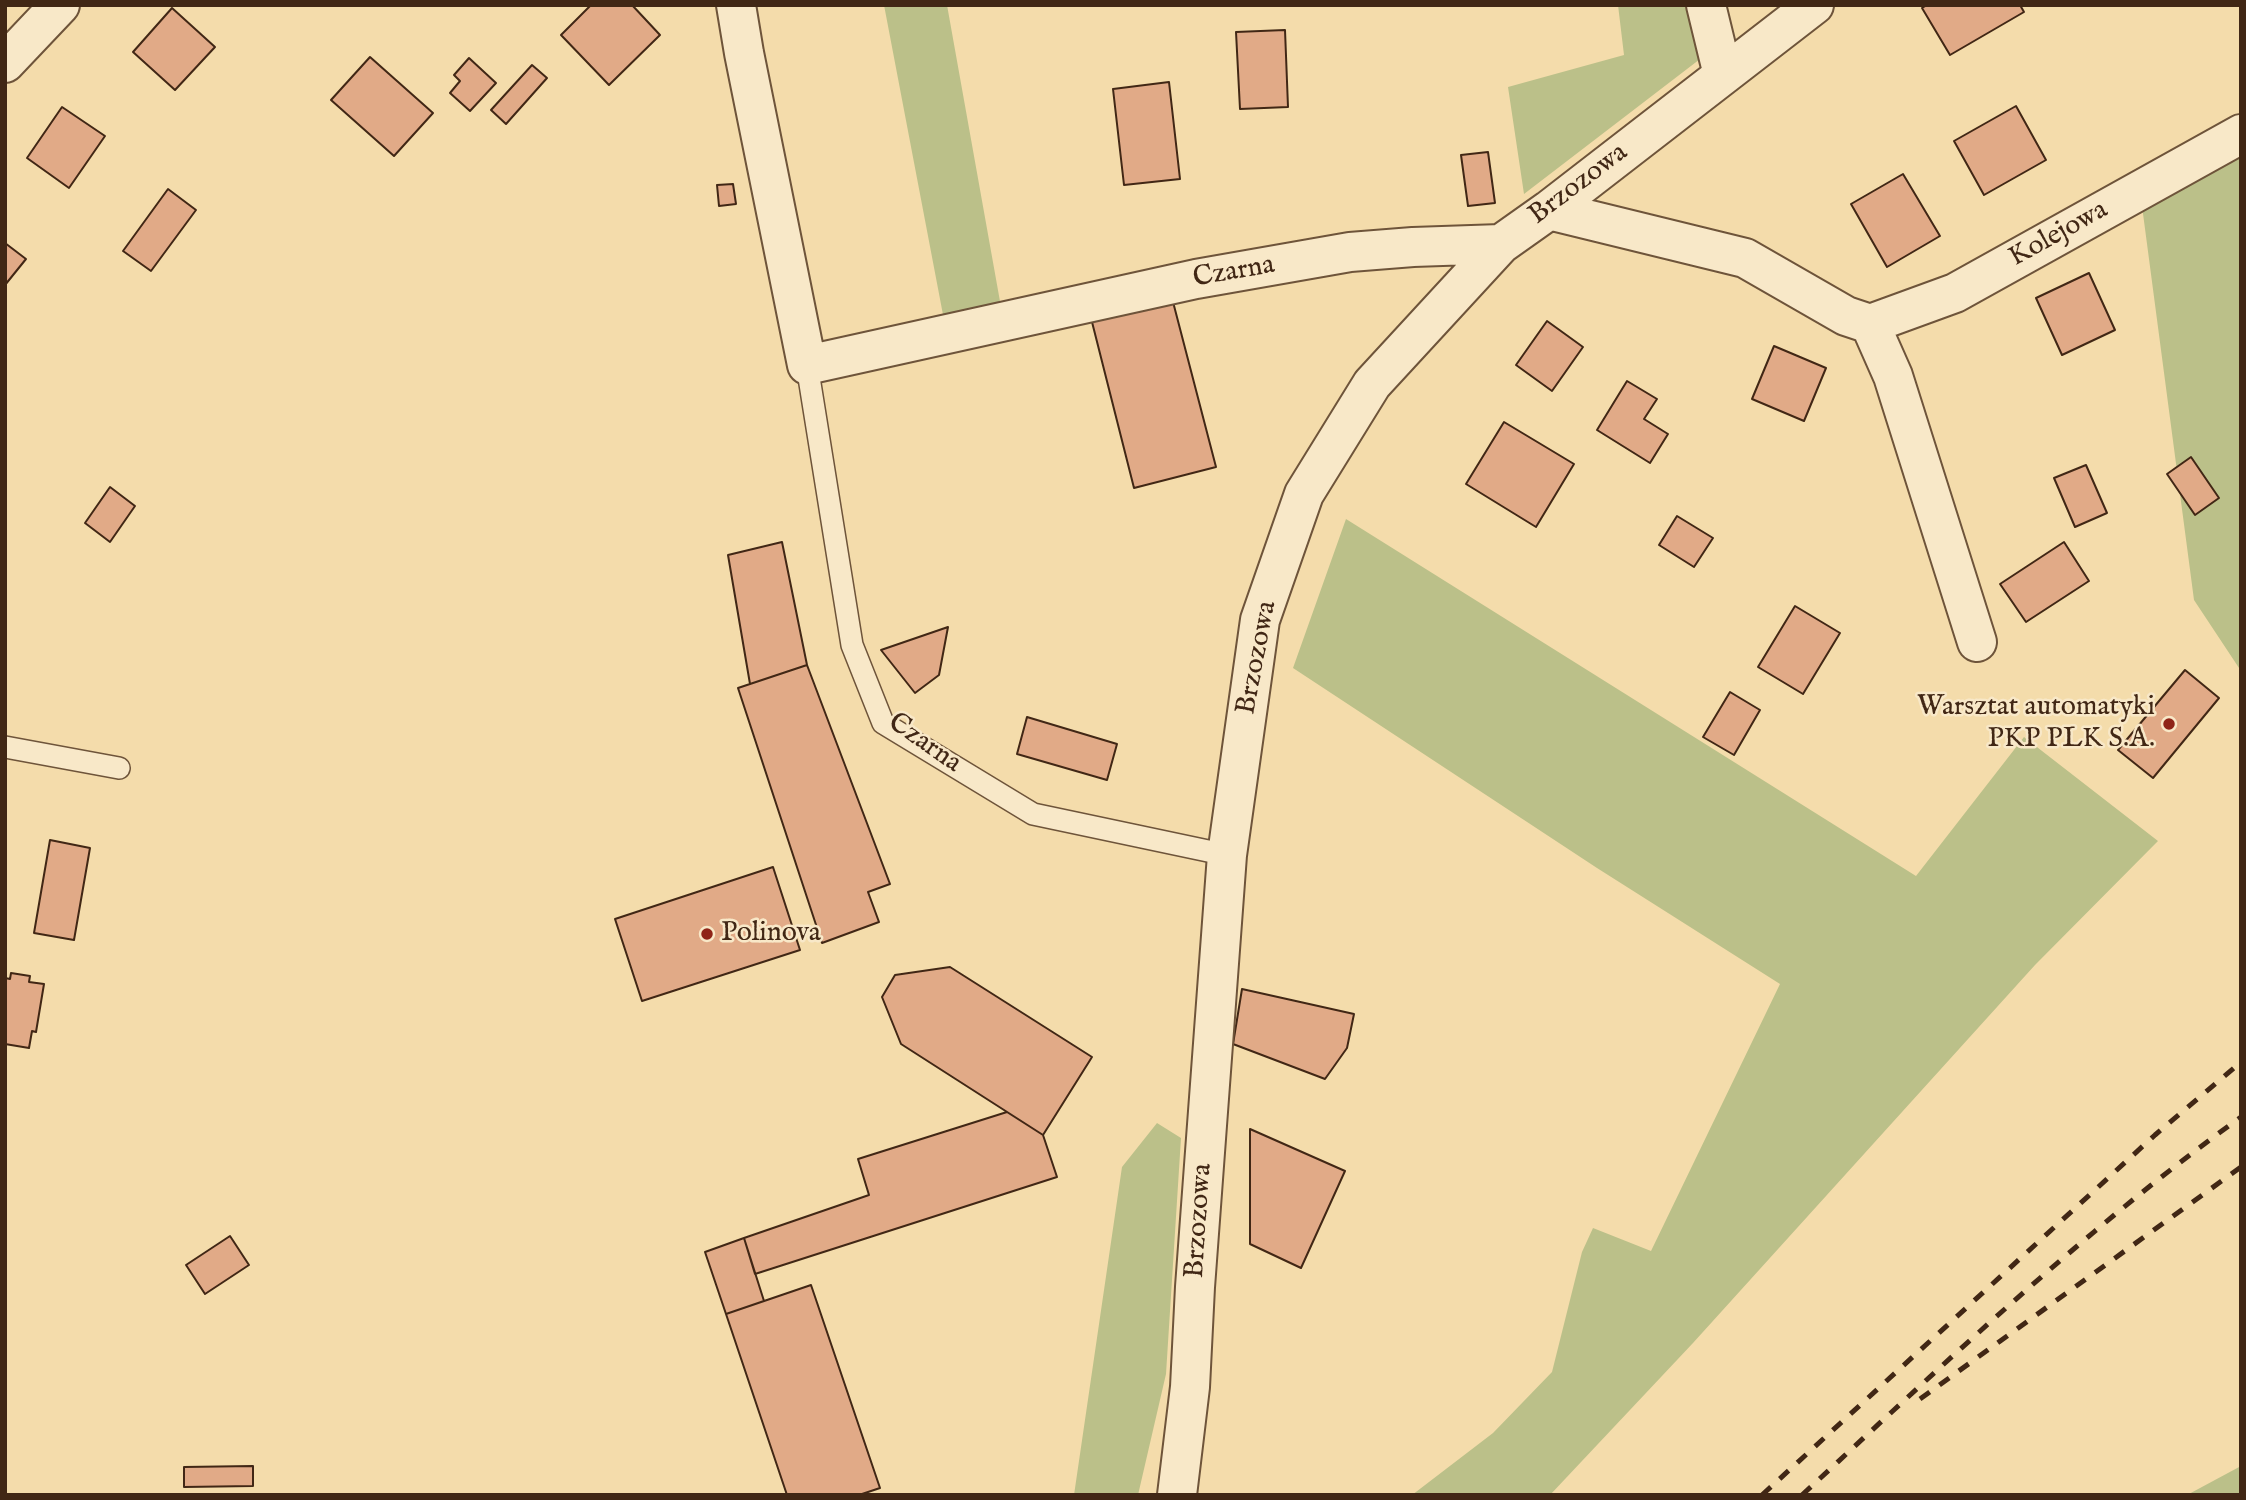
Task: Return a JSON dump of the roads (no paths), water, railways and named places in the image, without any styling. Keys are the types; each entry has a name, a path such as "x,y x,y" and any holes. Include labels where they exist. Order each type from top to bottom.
{"street":[{"path":"5,63 60,5"},
{"name":"Czarna","path":"736,5 807,365 1222,274 1350,252 1501,244"},
{"path":"1706,5 1723,75"},
{"name":"Brzozowa","path":"1178,1495 1190,1387 1227,855 1261,620 1304,494 1373,384 1501,244 1549,210 1814,5"},
{"name":"Kolejowa","path":"1871,324 1955,293 2241,134"},
{"path":"1549,210 1745,258 1846,316 1871,324 1893,376 1977,642"}],"lane":[{"name":"Czarna","path":"807,365 852,645 883,723 1033,814 1227,855"},
{"path":"5,747 119,768"}],"railway":[{"path":"1762,1495 2155,1135 2241,1062"},
{"path":"1802,1495 2016,1299 2126,1205 2241,1117"},
{"path":"1920,1399 2241,1167"}],"place":[{"name":"Warsztat automatyki PKP PLK S.A.","path":"2169,724"},
{"name":"Polinova","path":"707,934"}]}
